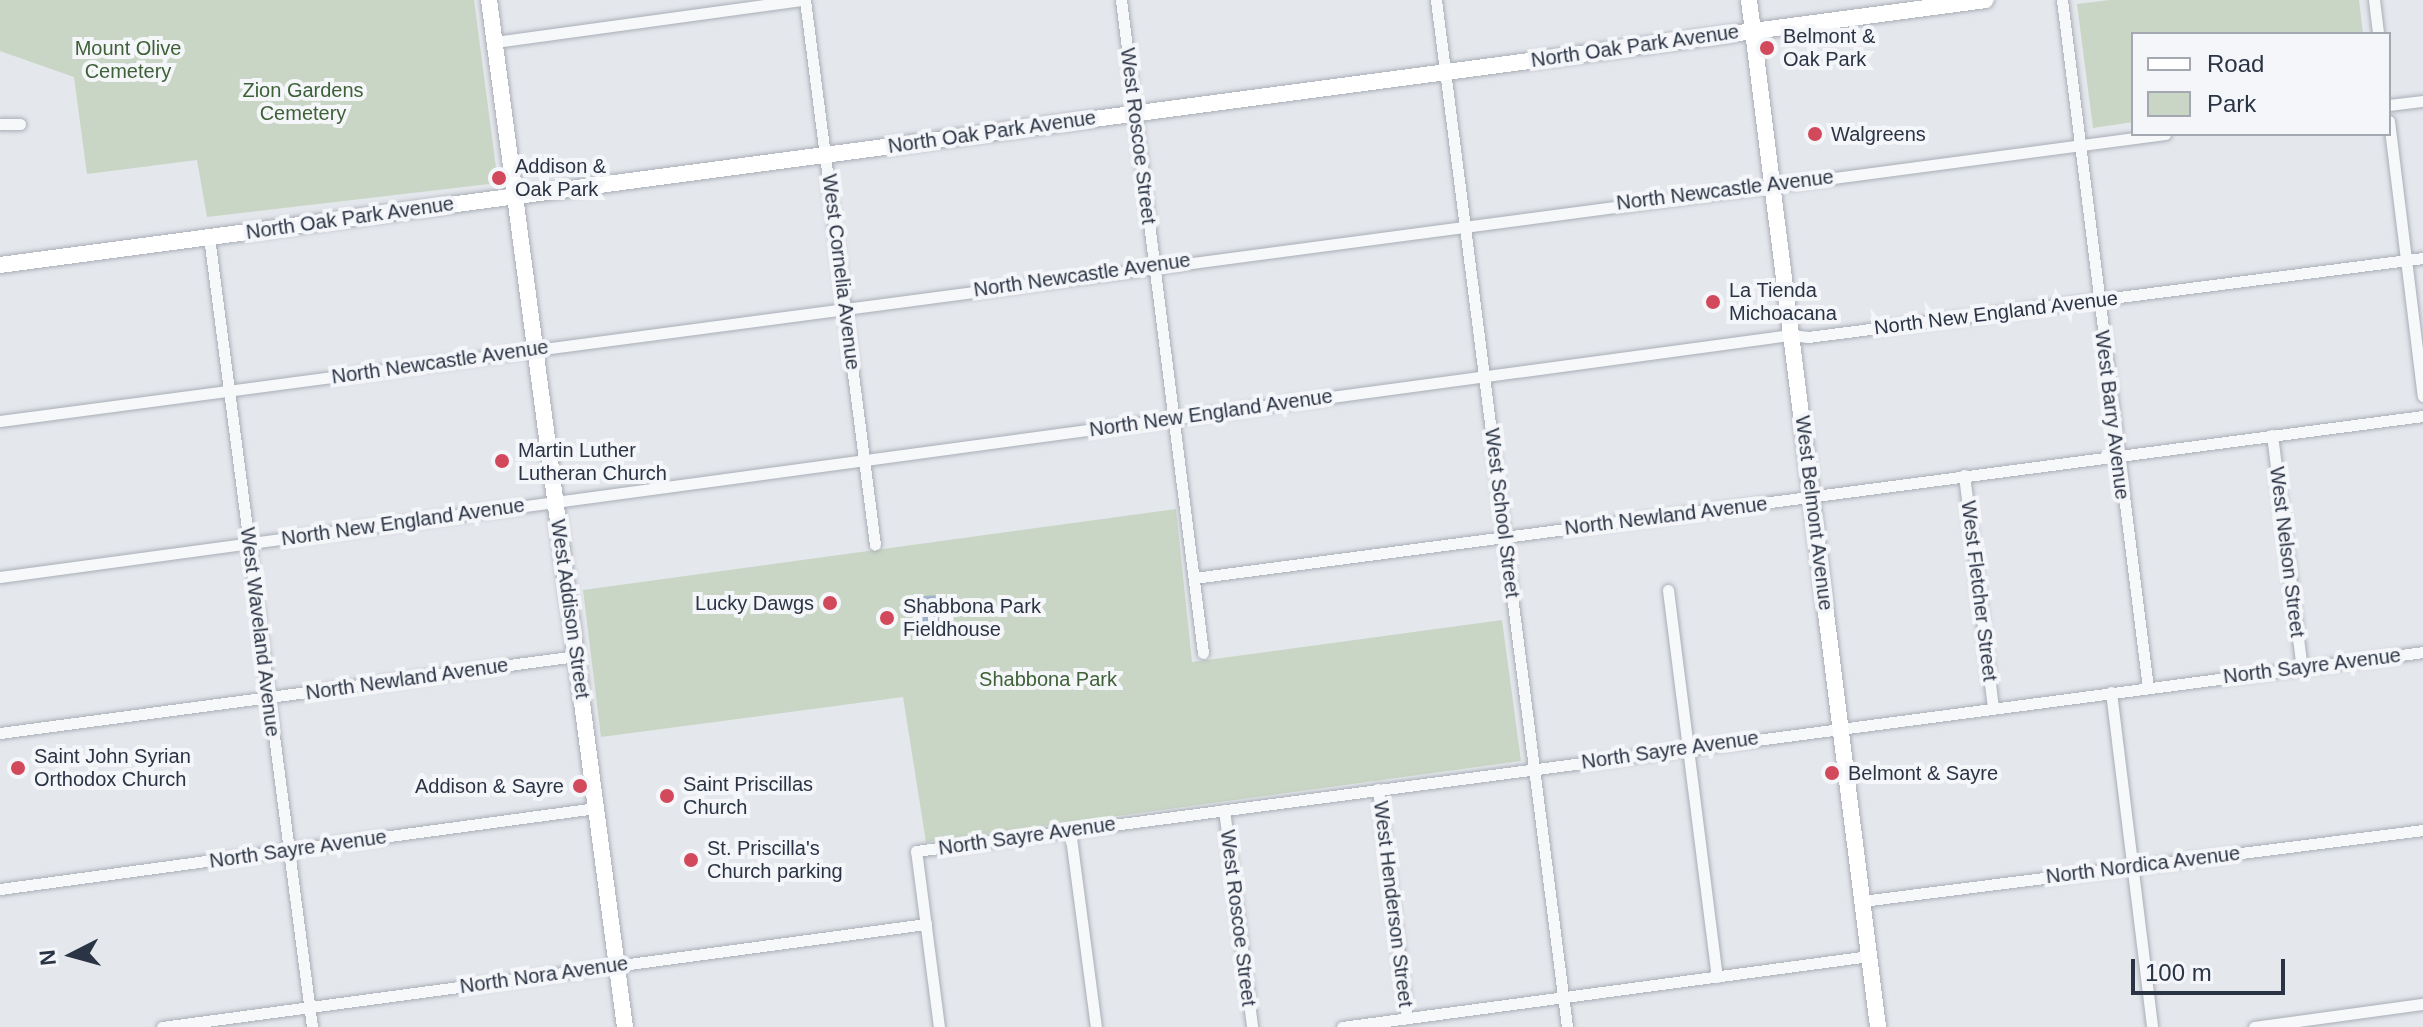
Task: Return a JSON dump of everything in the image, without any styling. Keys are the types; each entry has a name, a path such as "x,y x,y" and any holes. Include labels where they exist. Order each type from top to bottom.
{"street":[{"name":"West Addison Street","path":"489,0 625,1027"},
{"path":"495,42 804,0"},
{"name":"West Cornelia Avenue","path":"804,0 875,545"},
{"name":"West Roscoe Street","path":"1121,0 1203,653"},
{"name":"West School Street","path":"1436,0 1567,1027"},
{"name":"West Belmont Avenue","path":"1749,0 1878,1027"},
{"name":"North Oak Park Avenue","path":"0,265 1985,0"},
{"name":"West Barry Avenue","path":"2062,0 2148,688"},
{"path":"2374,0 2378,32"},
{"path":"2391,105 2423,101"},
{"path":"0,124 20,124"},
{"name":"North Newcastle Avenue","path":"0,421 1465,224 2150,136"},
{"path":"2391,136 2423,396"},
{"name":"West Waveland Avenue","path":"209,237 312,1027"},
{"name":"North New England Avenue","path":"0,577 1791,335 1808,337 2423,258"},
{"name":"North Newland Avenue","path":"1194,578 2423,416"},
{"name":"West Nelson Street","path":"2272,435 2302,668"},
{"name":"West Fletcher Street","path":"1964,475 1993,708"},
{"path":"1668,590 1717,977"},
{"name":"North Sayre Avenue","path":"926,924 916,851 2423,652"},
{"name":"North Newland Avenue","path":"0,733 576,656"},
{"path":"2111,692 2152,1027"},
{"name":"West Henderson Street","path":"1378,789 1407,1018"},
{"name":"North Sayre Avenue","path":"0,889 596,808"},
{"name":"West Roscoe Street","path":"1224,810 1252,1027"},
{"path":"1070,830 1096,1027"},
{"name":"North Nordica Avenue","path":"1862,901 2423,830"},
{"path":"926,924 939,1027"},
{"name":"North Nora Avenue","path":"162,1027 926,924"},
{"path":"1342,1027 1869,956"},
{"path":"2254,1027 2423,1004"}],"green space":[{"name":"Zion Gardens Cemetery","path":"0,0 474,0 498,183 207,217 197,160 87,174 74,77 0,51"},
{"path":"2110,0 2359,0 2363,32 2131,32 2131,122 2093,128 2077,4"},
{"name":"Shabbona Park","path":"1176,509 1192,662 1502,620 1521,761 926,842 903,697 601,737 583,590"}],"water":[{"path":"937,595 942,633 920,635 914,597"}],"place":[{"name":"Belmont & Oak Park","path":"1767,48"},
{"name":"Walgreens","path":"1815,134"},
{"name":"Addison & Oak Park","path":"499,178"},
{"name":"La Tienda Michoacana","path":"1713,302"},
{"name":"Martin Luther Lutheran Church","path":"502,461"},
{"name":"Lucky Dawgs","path":"830,603"},
{"name":"Shabbona Park Fieldhouse","path":"887,618"},
{"name":"Saint John Syrian Orthodox Church","path":"18,768"},
{"name":"Belmont & Sayre","path":"1832,773"},
{"name":"Addison & Sayre","path":"580,786"},
{"name":"Saint Priscillas Church","path":"667,796"},
{"name":"St. Priscilla's Church parking","path":"691,860"}],"park label":[{"name":"Mount Olive Cemetery","path":"128,60"}]}
